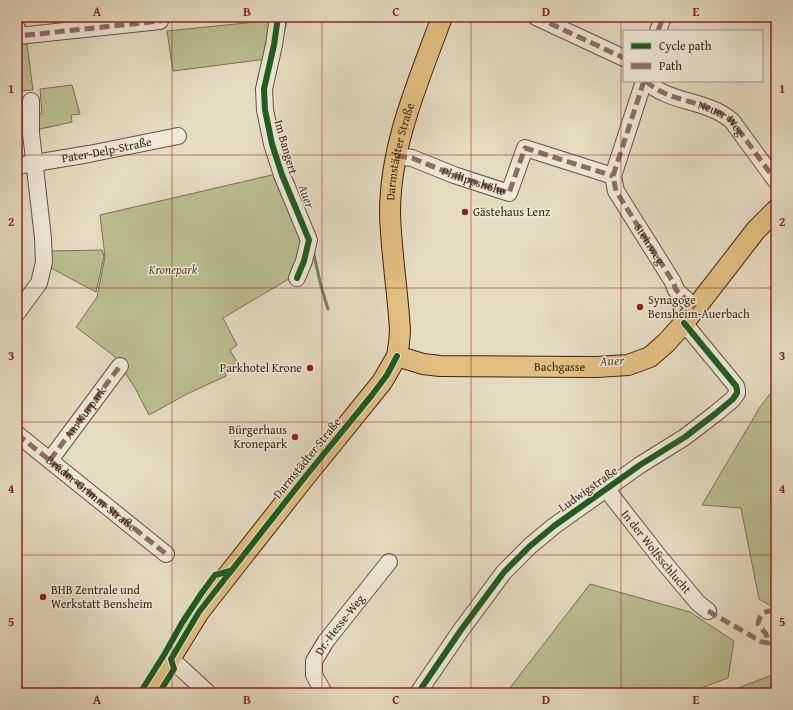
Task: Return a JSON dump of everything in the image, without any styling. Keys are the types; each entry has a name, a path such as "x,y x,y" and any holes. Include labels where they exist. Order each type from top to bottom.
{"main road":[{"name":"Darmstädter Straße","path":"149,693 199,612 305,477 372,395 387,375 396,356 399,343 399,322 390,212 397,156 406,116 442,17"},
{"name":"Bachgasse","path":"396,356 423,364 440,366 596,367 628,365 650,357 666,343 756,230 776,210"}],"street":[{"path":"17,28 18,36 160,21 160,17"},
{"name":"Im Bangert","path":"278,17 274,45 264,89 264,110 272,144 282,175 309,240 304,261 297,278"},
{"path":"536,17 623,58"},
{"path":"658,30 663,17"},
{"path":"613,176 645,82"},
{"name":"Neuer Weg","path":"646,82 658,91 667,95 712,108 725,115 732,121 776,181"},
{"path":"17,313 39,283 44,262 43,238 31,133 32,101"},
{"name":"Pater-Delp-Straße","path":"17,166 35,164 178,136"},
{"name":"Philippshöhe","path":"397,156 412,158 509,193 525,148 613,176"},
{"name":"Steinweg","path":"613,176 616,191 673,282 689,316"},
{"name":"Ludwigstraße","path":"418,693 504,572 530,546 554,526 607,490 640,465 685,437 733,399 737,394 736,386 689,316"},
{"name":"Am Kurpark","path":"50,460 120,366"},
{"name":"Brüder-Grimm-Straße","path":"17,434 166,554"},
{"name":"In der Wolfsschlucht","path":"607,490 661,559 698,603 708,611"},
{"name":"Dr.-Hesse-Weg","path":"324,693 314,675 314,661 326,641 389,562"},
{"path":"171,659 208,693"}],"green space":[{"path":"275,20 267,59 173,71 167,31"},
{"path":"27,44 33,90 17,91 17,45"},
{"path":"72,85 80,114 71,115 72,122 36,130 35,117 42,113 40,89"},
{"name":"Kronepark","path":"276,174 306,238 292,277 223,318 237,345 230,350 237,362 225,371 226,376 187,394 149,415 135,388 114,356 76,327 97,297 105,257 100,215"},
{"path":"102,250 104,256 96,292 49,267 51,251"},
{"path":"776,386 776,609 759,599 741,508 702,505 760,407"},
{"path":"590,584 690,612 734,641 728,678 701,688 697,693 514,693 509,689"},
{"path":"776,674 776,693 725,693 772,675"}],"waterway":[{"name":"Auer","path":"284,30 287,17"},
{"name":"Auer","path":"313,251 328,309"}],"marked path":[{"path":"17,28 18,36 160,21 160,17"},
{"path":"536,17 623,58"},
{"path":"658,30 663,17"},
{"path":"644,82 613,176 616,191 673,282 676,290 695,308"},
{"path":"647,82 666,94 711,109 732,121 776,181"},
{"path":"397,156 412,158 454,175 509,193 525,148 613,176"},
{"path":"50,460 120,366"},
{"path":"17,434 166,554"},
{"path":"708,611 762,642 769,643 766,634 758,624 758,621 761,615 765,612 770,611 776,614"}],"cycle path":[{"path":"278,17 274,45 264,89 265,110 272,144 282,175 309,240 304,261 297,278"},
{"path":"418,693 461,630 504,572 530,546 554,526 640,465 685,437 733,399 737,393 736,386 684,323"},
{"path":"159,693 174,669 171,659 199,612 305,477 372,395 387,375 397,356"},
{"path":"140,693 182,623 215,575 230,571"}],"place":[{"name":"Gästehaus Lenz","path":"465,212"},
{"name":"Synagoge Bensheim-Auerbach","path":"640,307"},
{"name":"Parkhotel Krone","path":"310,368"},
{"name":"Bürgerhaus Kronepark","path":"295,437"},
{"name":"BHB Zentrale und Werkstatt Bensheim","path":"43,597"}]}
